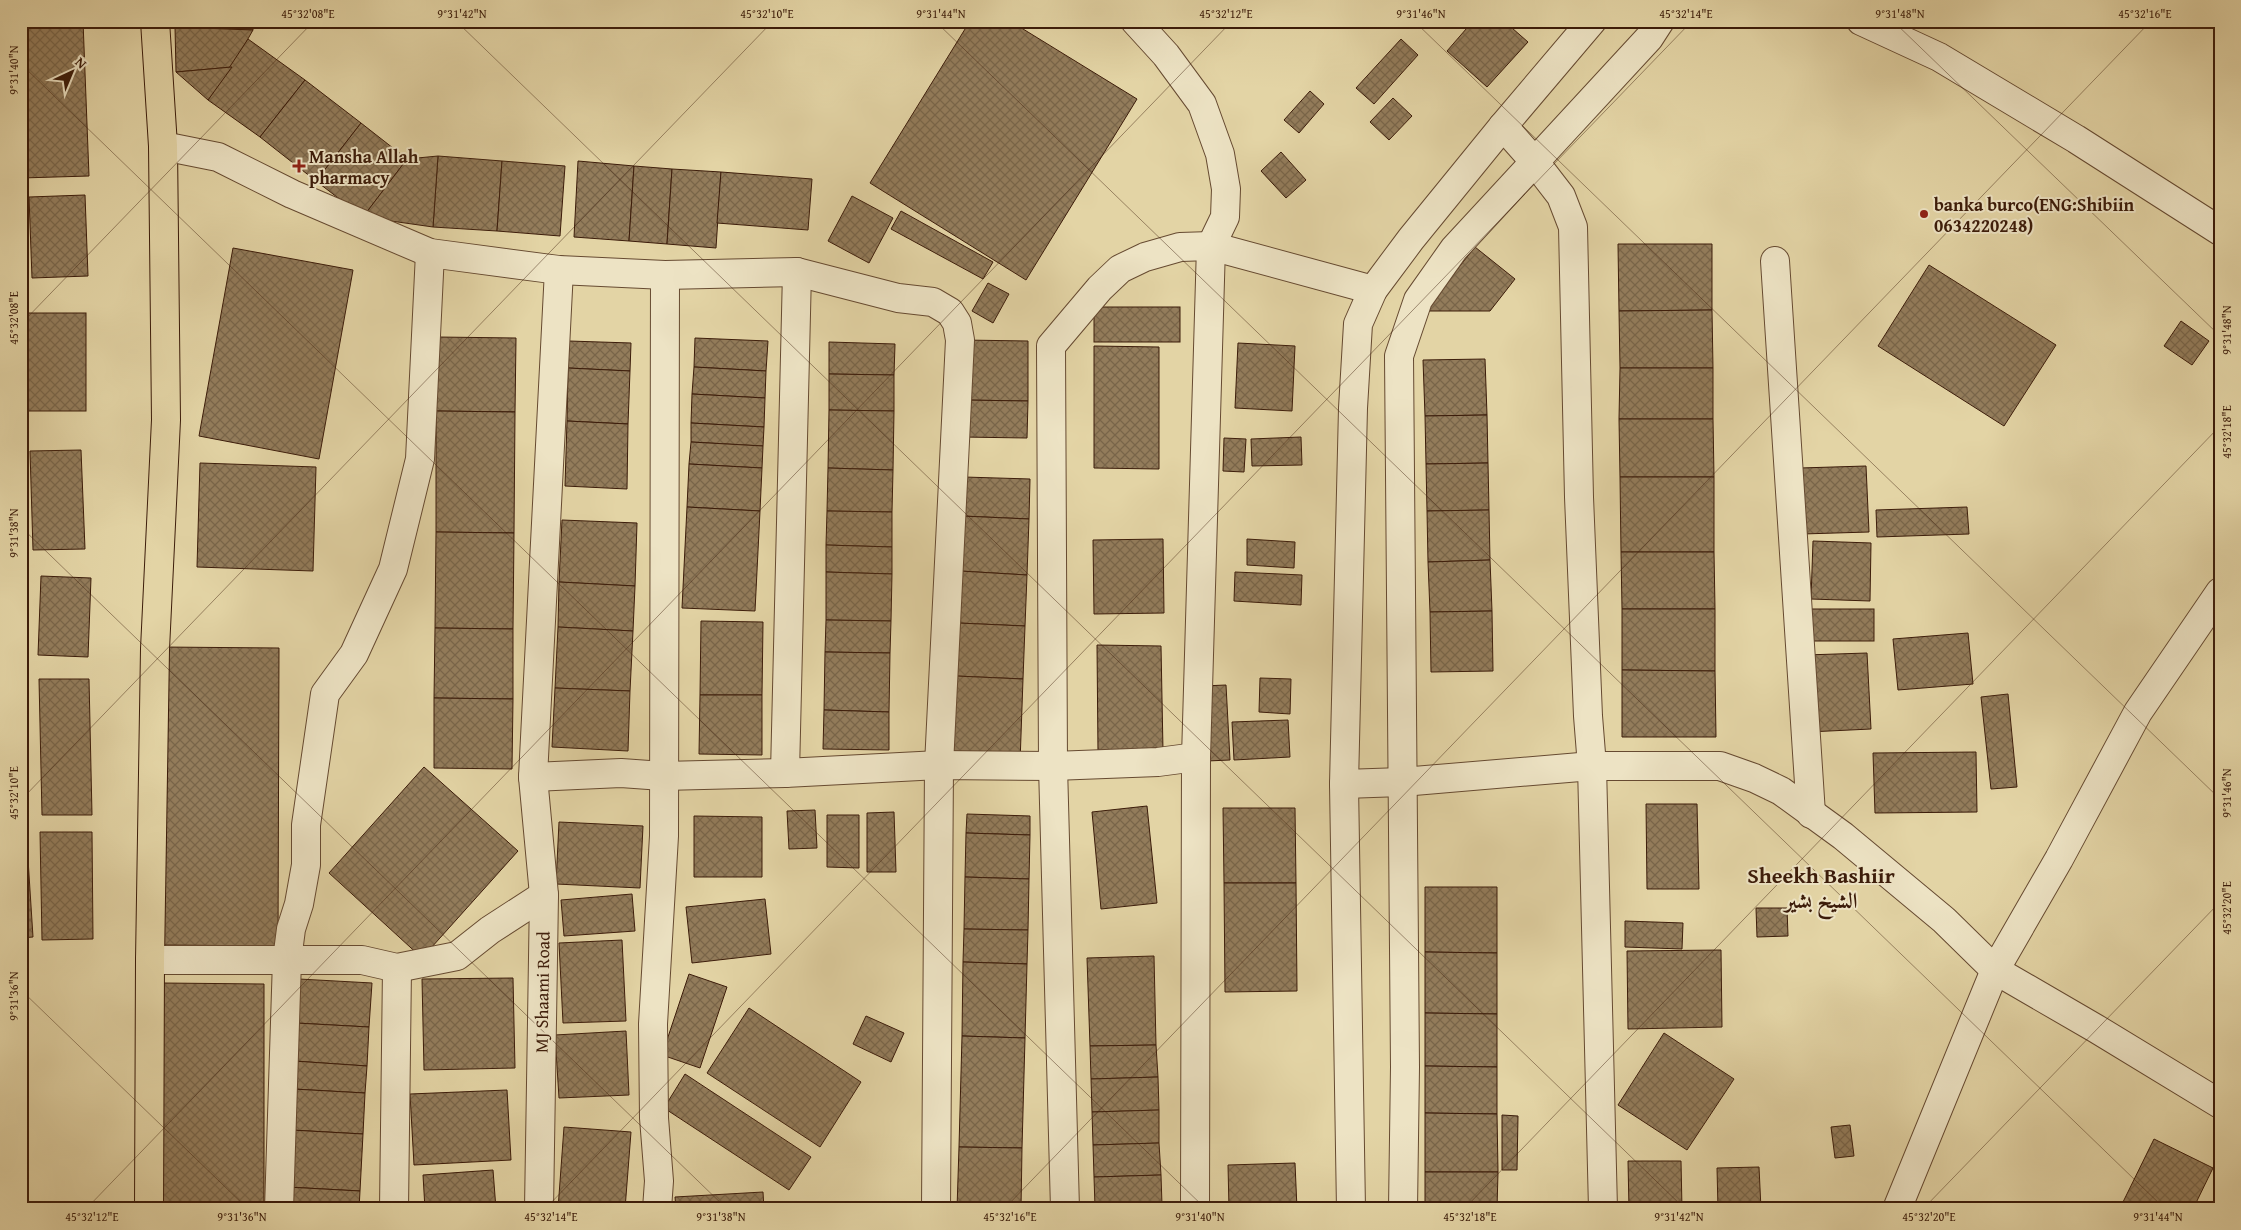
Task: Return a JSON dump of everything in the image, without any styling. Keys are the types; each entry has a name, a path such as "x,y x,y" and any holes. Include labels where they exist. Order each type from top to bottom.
{"main road":[{"path":"149,1209 150,960 155,649 166,420 163,146 156,21"}],"street":[{"path":"1135,21 1166,55 1202,104 1220,154 1226,189 1225,216 1211,246 1196,757 1195,1209"},
{"path":"1351,1209 1344,784 1353,398 1358,324 1373,290 1411,239 1592,21"},
{"path":"1403,1209 1405,1067 1398,356 1418,300 1454,249 1649,38 1660,21"},
{"path":"1860,21 1939,57 2076,139 2220,231"},
{"path":"1503,126 1534,161 1561,196 1573,227 1580,497 1588,716 1592,766 1603,1209"},
{"path":"163,146 218,157 292,194 430,253 559,270 665,275 797,272 898,298 934,302 950,312 957,323 960,340 939,765 936,1209"},
{"path":"1065,1209 1053,766 1051,346 1100,288 1120,269 1145,258 1180,247 1211,246 1373,290"},
{"path":"279,1209 287,960 291,929 299,904 306,865 306,825 325,694 354,654 393,569 420,459 430,253"},
{"path":"1776,261 1811,814"},
{"name":"MJ Shaami Road","path":"539,1209 544,895 533,777 559,270"},
{"path":"785,773 797,272"},
{"path":"657,1209 658,1181 654,1118 652,1024 664,836 665,275"},
{"path":"1897,1209 1995,970 2059,859 2138,712 2220,592"},
{"path":"533,777 621,773 664,776 785,773 939,765 1053,766 1158,762 1196,757"},
{"path":"1344,784 1402,782 1592,766 1720,766 1754,778 1781,791 1842,836 1944,920 1995,970 2220,1104"},
{"path":"150,960 362,960 397,968 457,956 484,934 544,895"},
{"path":"394,1209 397,968"}],"building":[{"path":"21,21 83,21 89,176 21,178"},
{"path":"175,21 253,21 253,30 175,27"},
{"path":"970,21 1010,21 1137,99 1026,280 870,183"},
{"path":"1473,21 1504,21 1528,42 1487,87 1447,51"},
{"path":"175,27 253,30 232,67 176,72"},
{"path":"248,39 305,80 260,137 208,100"},
{"path":"1401,39 1418,55 1374,104 1356,88"},
{"path":"232,67 208,100 176,72"},
{"path":"305,80 361,123 316,181 260,137"},
{"path":"1310,91 1324,104 1299,133 1284,120"},
{"path":"1393,98 1412,116 1389,140 1370,122"},
{"path":"361,123 407,159 363,217 316,181"},
{"path":"1281,152 1306,180 1286,198 1261,171"},
{"path":"438,156 502,161 497,231 433,227"},
{"path":"438,156 433,227 363,217 407,159"},
{"path":"502,161 565,166 560,236 497,231"},
{"path":"578,161 634,166 629,241 574,237"},
{"path":"634,166 672,169 667,244 629,241"},
{"path":"672,169 721,172 716,248 667,244"},
{"path":"721,172 812,179 808,230 717,223"},
{"path":"85,195 88,276 32,278 29,197"},
{"path":"852,196 893,218 869,263 828,241"},
{"path":"901,211 993,262 983,279 891,229"},
{"path":"1618,244 1712,244 1712,310 1619,311"},
{"path":"1475,247 1515,279 1490,311 1424,311"},
{"path":"233,248 353,270 319,459 199,436"},
{"path":"1929,265 2056,345 2004,426 1878,346"},
{"path":"988,283 1009,294 993,323 972,311"},
{"path":"1094,307 1180,307 1180,342 1094,342"},
{"path":"1712,310 1713,368 1620,368 1619,311"},
{"path":"27,313 86,313 86,411 27,411"},
{"path":"2181,321 2209,341 2192,365 2164,346"},
{"path":"437,337 516,338 515,412 436,411"},
{"path":"695,338 768,341 766,371 694,367"},
{"path":"963,340 1028,341 1028,401 963,400"},
{"path":"569,341 631,343 630,371 568,368"},
{"path":"829,342 895,344 894,375 829,374"},
{"path":"1238,343 1295,346 1292,411 1235,408"},
{"path":"1094,346 1159,347 1159,469 1094,468"},
{"path":"1485,359 1487,415 1425,416 1423,360"},
{"path":"694,367 766,371 765,398 692,394"},
{"path":"568,368 630,371 628,424 567,421"},
{"path":"1620,368 1713,368 1713,419 1619,419"},
{"path":"829,374 894,375 894,411 829,410"},
{"path":"692,394 765,398 764,427 691,423"},
{"path":"963,400 1028,401 1027,438 962,437"},
{"path":"829,410 894,411 893,470 828,468"},
{"path":"436,411 515,412 514,533 436,532"},
{"path":"1487,415 1488,463 1426,464 1425,416"},
{"path":"1619,419 1713,419 1714,477 1620,477"},
{"path":"567,421 628,424 627,489 565,486"},
{"path":"691,423 764,427 763,446 691,442"},
{"path":"1301,437 1302,465 1252,466 1251,439"},
{"path":"1224,438 1246,439 1244,472 1223,471"},
{"path":"691,442 763,446 762,468 689,464"},
{"path":"81,450 85,549 33,550 30,451"},
{"path":"200,463 316,467 313,571 197,567"},
{"path":"1488,463 1489,510 1427,511 1426,464"},
{"path":"689,464 762,468 760,511 687,507"},
{"path":"1866,466 1869,532 1802,534 1800,468"},
{"path":"828,468 893,470 892,512 827,511"},
{"path":"964,477 1030,479 1029,519 962,516"},
{"path":"1620,477 1714,477 1714,552 1621,552"},
{"path":"687,507 760,511 755,611 682,608"},
{"path":"1967,507 1969,534 1877,537 1876,510"},
{"path":"1489,510 1490,560 1428,562 1427,511"},
{"path":"827,511 892,512 892,547 826,545"},
{"path":"962,516 1029,519 1027,575 960,571"},
{"path":"562,520 637,523 635,586 559,582"},
{"path":"436,532 514,533 513,629 435,628"},
{"path":"1163,539 1164,613 1094,614 1093,540"},
{"path":"1247,539 1295,542 1294,568 1247,565"},
{"path":"1813,541 1871,543 1870,601 1811,599"},
{"path":"826,545 892,547 892,574 826,572"},
{"path":"1621,552 1714,552 1715,609 1622,609"},
{"path":"1490,560 1492,611 1430,612 1428,562"},
{"path":"960,571 1027,575 1025,626 958,623"},
{"path":"826,572 892,574 891,621 826,620"},
{"path":"1235,572 1302,575 1301,605 1234,601"},
{"path":"41,576 91,578 88,657 38,655"},
{"path":"559,582 635,586 633,631 558,627"},
{"path":"1622,609 1715,609 1715,671 1622,670"},
{"path":"1803,609 1874,609 1874,641 1803,641"},
{"path":"1492,611 1493,671 1431,672 1430,612"},
{"path":"826,620 891,621 890,653 825,652"},
{"path":"701,621 763,622 762,695 700,695"},
{"path":"958,623 1025,626 1023,679 956,676"},
{"path":"558,627 633,631 630,691 555,688"},
{"path":"435,628 513,629 513,699 434,698"},
{"path":"1968,633 1973,684 1898,690 1893,639"},
{"path":"1097,645 1161,646 1163,751 1098,752"},
{"path":"161,647 279,648 278,946 161,945"},
{"path":"825,652 890,653 889,712 824,710"},
{"path":"1867,653 1871,729 1808,732 1805,655"},
{"path":"1622,670 1715,671 1716,737 1622,737"},
{"path":"956,676 1023,679 1020,763 953,761"},
{"path":"1260,678 1291,679 1290,714 1259,712"},
{"path":"39,679 89,679 92,815 42,815"},
{"path":"1226,685 1230,760 1207,761 1202,686"},
{"path":"555,688 630,691 628,751 552,747"},
{"path":"2008,694 2017,787 1991,789 1981,697"},
{"path":"700,695 762,695 762,755 699,754"},
{"path":"434,698 513,699 512,769 434,768"},
{"path":"824,710 889,712 889,750 823,749"},
{"path":"1288,720 1290,757 1234,760 1232,722"},
{"path":"21,750 33,937 21,938"},
{"path":"1976,752 1977,812 1875,813 1873,753"},
{"path":"424,767 518,851 422,958 329,873"},
{"path":"1646,804 1697,804 1699,889 1647,889"},
{"path":"1147,806 1157,903 1101,909 1092,812"},
{"path":"1223,808 1295,808 1296,883 1224,883"},
{"path":"815,810 817,848 789,849 787,811"},
{"path":"894,812 896,872 867,872 867,813"},
{"path":"967,814 1030,816 1030,835 966,833"},
{"path":"827,815 859,815 859,868 827,867"},
{"path":"694,816 762,817 762,877 694,877"},
{"path":"559,822 643,826 640,888 556,884"},
{"path":"40,832 92,832 93,939 42,940"},
{"path":"966,833 1030,835 1029,879 965,877"},
{"path":"965,877 1029,879 1028,930 964,929"},
{"path":"1224,883 1296,883 1297,991 1225,992"},
{"path":"1425,887 1497,887 1497,953 1425,952"},
{"path":"632,894 635,931 564,936 561,900"},
{"path":"765,899 771,954 692,963 686,907"},
{"path":"1756,908 1787,908 1788,936 1757,937"},
{"path":"1625,921 1683,923 1682,949 1625,947"},
{"path":"964,929 1028,930 1027,964 963,962"},
{"path":"622,940 626,1021 563,1023 559,943"},
{"path":"1721,950 1722,1027 1628,1029 1627,951"},
{"path":"1425,952 1497,953 1497,1014 1425,1013"},
{"path":"1154,956 1156,1045 1090,1046 1087,958"},
{"path":"963,962 1027,964 1025,1038 962,1036"},
{"path":"689,974 727,987 700,1068 662,1055"},
{"path":"513,978 515,1068 424,1070 422,979"},
{"path":"299,979 372,983 369,1027 296,1023"},
{"path":"162,983 264,984 264,1209 162,1209"},
{"path":"749,1008 861,1082 820,1147 707,1073"},
{"path":"1425,1013 1497,1014 1497,1067 1425,1066"},
{"path":"866,1016 904,1033 891,1062 853,1044"},
{"path":"296,1023 369,1027 367,1066 294,1061"},
{"path":"626,1031 629,1095 559,1098 555,1035"},
{"path":"1664,1033 1734,1079 1687,1150 1618,1105"},
{"path":"962,1036 1025,1038 1022,1148 959,1147"},
{"path":"1156,1045 1158,1077 1091,1079 1090,1046"},
{"path":"294,1061 367,1066 365,1093 293,1089"},
{"path":"1425,1066 1497,1067 1497,1114 1425,1113"},
{"path":"685,1074 811,1157 789,1190 664,1108"},
{"path":"1158,1077 1159,1110 1092,1112 1091,1079"},
{"path":"293,1089 365,1093 363,1134 291,1130"},
{"path":"507,1090 511,1160 414,1165 410,1094"},
{"path":"1159,1110 1159,1143 1093,1145 1092,1112"},
{"path":"1425,1113 1497,1114 1498,1172 1425,1172"},
{"path":"1502,1115 1518,1116 1517,1170 1502,1170"},
{"path":"1850,1125 1854,1156 1835,1158 1831,1127"},
{"path":"564,1127 631,1132 625,1209 558,1209"},
{"path":"291,1130 363,1134 360,1191 287,1187"},
{"path":"2154,1139 2213,1168 2193,1209 2137,1209 2123,1202"},
{"path":"1159,1143 1161,1175 1094,1177 1093,1145"},
{"path":"959,1147 1022,1148 1021,1209 957,1209"},
{"path":"1628,1161 1681,1161 1682,1209 1629,1209"},
{"path":"1295,1163 1297,1209 1229,1209 1228,1165"},
{"path":"1759,1167 1761,1209 1718,1209 1717,1168"},
{"path":"493,1170 496,1209 425,1209 423,1175"},
{"path":"1425,1172 1498,1172 1497,1209 1425,1209"},
{"path":"1161,1175 1162,1205 1095,1207 1094,1177"},
{"path":"287,1187 360,1191 359,1209 286,1209"},
{"path":"763,1192 764,1209 676,1209 675,1197"},
{"path":"1162,1205 1162,1209 1095,1209 1095,1207"}],"place":[{"name":"Mansha Allah pharmacy","path":"299,166"},
{"name":"banka burco(ENG:Shibiin 0634220248)","path":"1924,214"}],"district":[{"name":"Sheekh Bashiir الشيخ بشير","path":"1821,888"}]}
